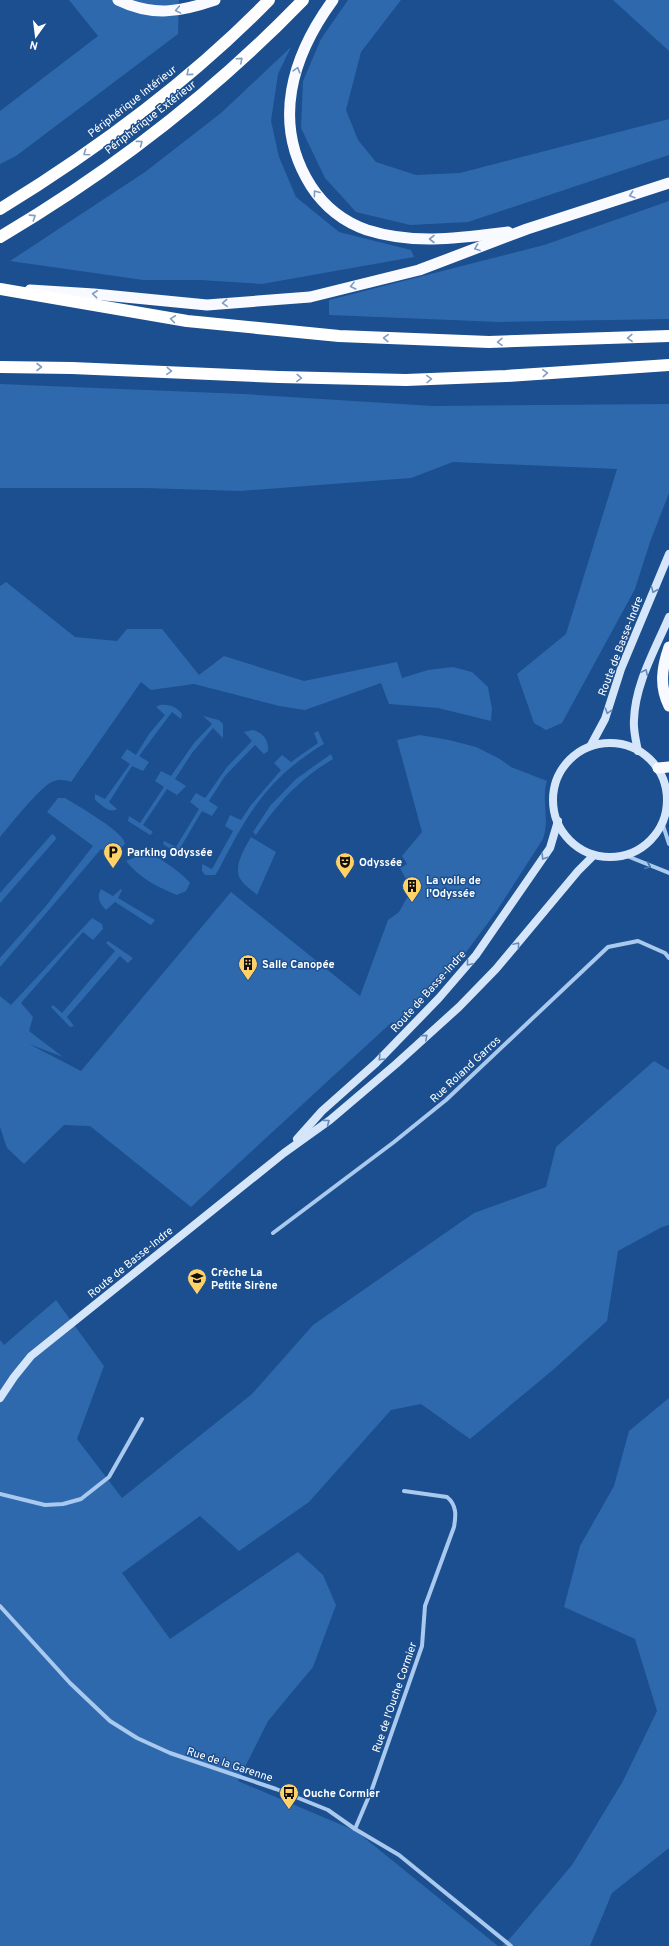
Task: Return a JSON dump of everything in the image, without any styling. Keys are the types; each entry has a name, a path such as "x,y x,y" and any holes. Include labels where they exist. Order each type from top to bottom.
{"highway":[{"path":"118,0 134,8 162,13 196,7 215,0"},
{"name":"Périphérique Intérieur","path":"0,209 44,182 97,146 148,106 236,32 269,0"},
{"name":"Périphérique Extérieur","path":"0,237 103,171 154,132 234,66 303,0"},
{"path":"333,0 311,33 304,50 292,88 289,111 292,142 297,158 304,175 322,201 337,214 351,223 366,229 405,238 434,240 527,229"},
{"path":"0,288 94,294 207,305 310,297 419,270 527,229 669,183"},
{"path":"0,288 187,322 339,336 489,342 669,336"},
{"path":"0,367 94,368 301,378 406,380 506,376 669,365"},
{"path":"669,647 664,663 662,680 669,706"}],"main road":[{"name":"Route de Basse-Indre","path":"591,745 605,719 621,669 669,554"},
{"path":"638,751 634,721 636,699 642,679 669,617"},
{"path":"591,745 622,745 638,751 664,768 667,789 667,805 662,822 651,840 627,856 610,858 594,855 574,844 566,836 558,821 554,806 554,796 558,778 570,759 591,745"},
{"name":"Route de Basse-Indre","path":"284,1153 322,1111 376,1063 434,1003 476,955 550,848 558,821"},
{"name":"Route de Basse-Indre","path":"0,1398 14,1377 31,1356 284,1153 330,1120 459,1007 496,969 578,871 594,855"}],"street":[{"path":"662,822 669,844"},
{"path":"627,856 669,873"},
{"name":"Rue Roland Garros","path":"273,1233 394,1142 446,1100 608,947 638,941 665,952 669,958"},
{"path":"0,1494 45,1505 63,1504 81,1499 109,1478 142,1419"},
{"name":"Rue de l'Ouche Cormier","path":"355,1829 372,1789 422,1646 425,1606 454,1527 456,1513 451,1500 447,1497 404,1491"},
{"name":"Rue de la Garenne","path":"0,1606 70,1684 110,1721 137,1738 170,1754 276,1789 328,1810 355,1829 398,1855 512,1946"}],"shaded area":[{"path":"69,0 179,0 178,34 16,156 0,164 0,111 98,36"},
{"path":"348,0 401,0 361,52 346,110 358,140 376,162 416,175 460,173 669,119 669,155 468,222 410,225 356,212 325,178 301,128 303,81 321,39"},
{"path":"613,0 669,0 669,51"},
{"path":"291,47 278,74 271,121 279,157 296,197 339,232 411,250 414,257 262,284 200,280 143,280 10,261 145,172 221,113"},
{"path":"669,201 669,319 499,322 329,315 329,300 544,245"},
{"path":"0,384 243,394 433,406 669,404 669,493 650,542 635,589 562,723 546,730 534,723 517,674 566,634 617,469 453,462 411,478 240,491 144,488 0,488"},
{"path":"6,582 75,637 117,641 127,629 162,629 199,675 224,656 304,681 397,662 402,678 428,670 453,667 472,672 488,687 492,709 491,721 438,708 389,704 381,683 305,710 279,706 194,684 151,690 141,682 71,782 57,780 47,785 25,807 0,837 0,586"},
{"path":"160,705 167,705 175,708 182,714 181,719 172,712 139,756 149,762 143,771 132,766 109,802 117,809 108,810 95,800 95,794 105,799 130,764 121,758 127,749 136,755 149,734 165,715 156,707"},
{"path":"203,716 219,720 223,724 223,738 213,728 192,753 175,779 186,786 177,795 167,789 143,825 153,832 150,835 128,821 129,816 140,823 164,787 155,781 161,771 171,776 194,743 212,724"},
{"path":"253,730 260,733 265,738 268,751 264,754 255,745 225,776 209,801 218,807 212,816 202,811 179,850 189,857 184,858 163,844 164,841 176,847 199,809 190,802 196,793 205,798 206,797 227,767 252,741 244,732"},
{"path":"318,731 324,744 303,758 275,782 253,809 215,875 205,875 202,871 202,864 212,869 233,831 225,826 230,815 241,820 251,805 281,770 274,763 282,755 291,762 318,743 314,733"},
{"path":"420,735 476,747 500,759 511,767 547,781 545,788 546,825 543,839 496,912 458,963 396,1026 392,1022 191,1207 90,1126 64,1125 24,1164 7,1148 0,1127 0,996 11,1005 92,918 102,924 103,929 93,940 83,932 21,1003 33,1017 29,1031 63,1057 29,1044 81,1071 231,892 360,996 388,920 399,912 408,896 407,881 400,868 407,864 402,856 422,832 397,740"},
{"path":"331,754 333,759 309,775 290,792 256,835 253,832 270,806 296,779"},
{"path":"58,798 65,798 99,819 117,833 123,839 125,844 114,854 110,854 101,849 0,967 0,958 45,907 93,846 47,812"},
{"path":"52,834 56,839 0,903 0,893"},
{"path":"251,837 276,852 257,895 241,880 238,869 240,858"},
{"path":"146,853 151,854 163,861 186,879 190,883 186,891 177,895 163,889 136,872 126,861"},
{"path":"101,889 113,896 121,889 122,890 118,898 155,920 151,925 115,902 106,910 99,900"},
{"path":"108,941 133,958 128,963 120,956 67,1017 74,1026 70,1027 51,1007 53,1005 62,1013 115,951 106,943"},
{"path":"654,1061 669,1070 669,1225 662,1227 618,1251 607,1321 554,1369 470,1439 421,1404 391,1410 309,1502 239,1551 200,1516 122,1573 170,1639 298,1552 323,1575 336,1605 313,1667 268,1721 238,1781 356,1831 498,1946 0,1946 0,1340 4,1345 56,1300 104,1366 77,1439 122,1498 252,1394 313,1325 474,1213 546,1187 556,1147"},
{"path":"669,1398 669,1848 612,1893 590,1946 502,1946 572,1865 623,1781 657,1711 635,1639 564,1607 580,1546 614,1486 629,1431"}],"place":[{"name":"Parking Odyssée","path":"113,869"},
{"name":"Odyssée","path":"345,879"},
{"name":"La voile de l'Odyssée","path":"412,903"},
{"name":"Salle Canopée","path":"248,981"},
{"name":"Crèche La Petite Sirène","path":"197,1295"},
{"name":"Ouche Cormier","path":"289,1810"}]}
